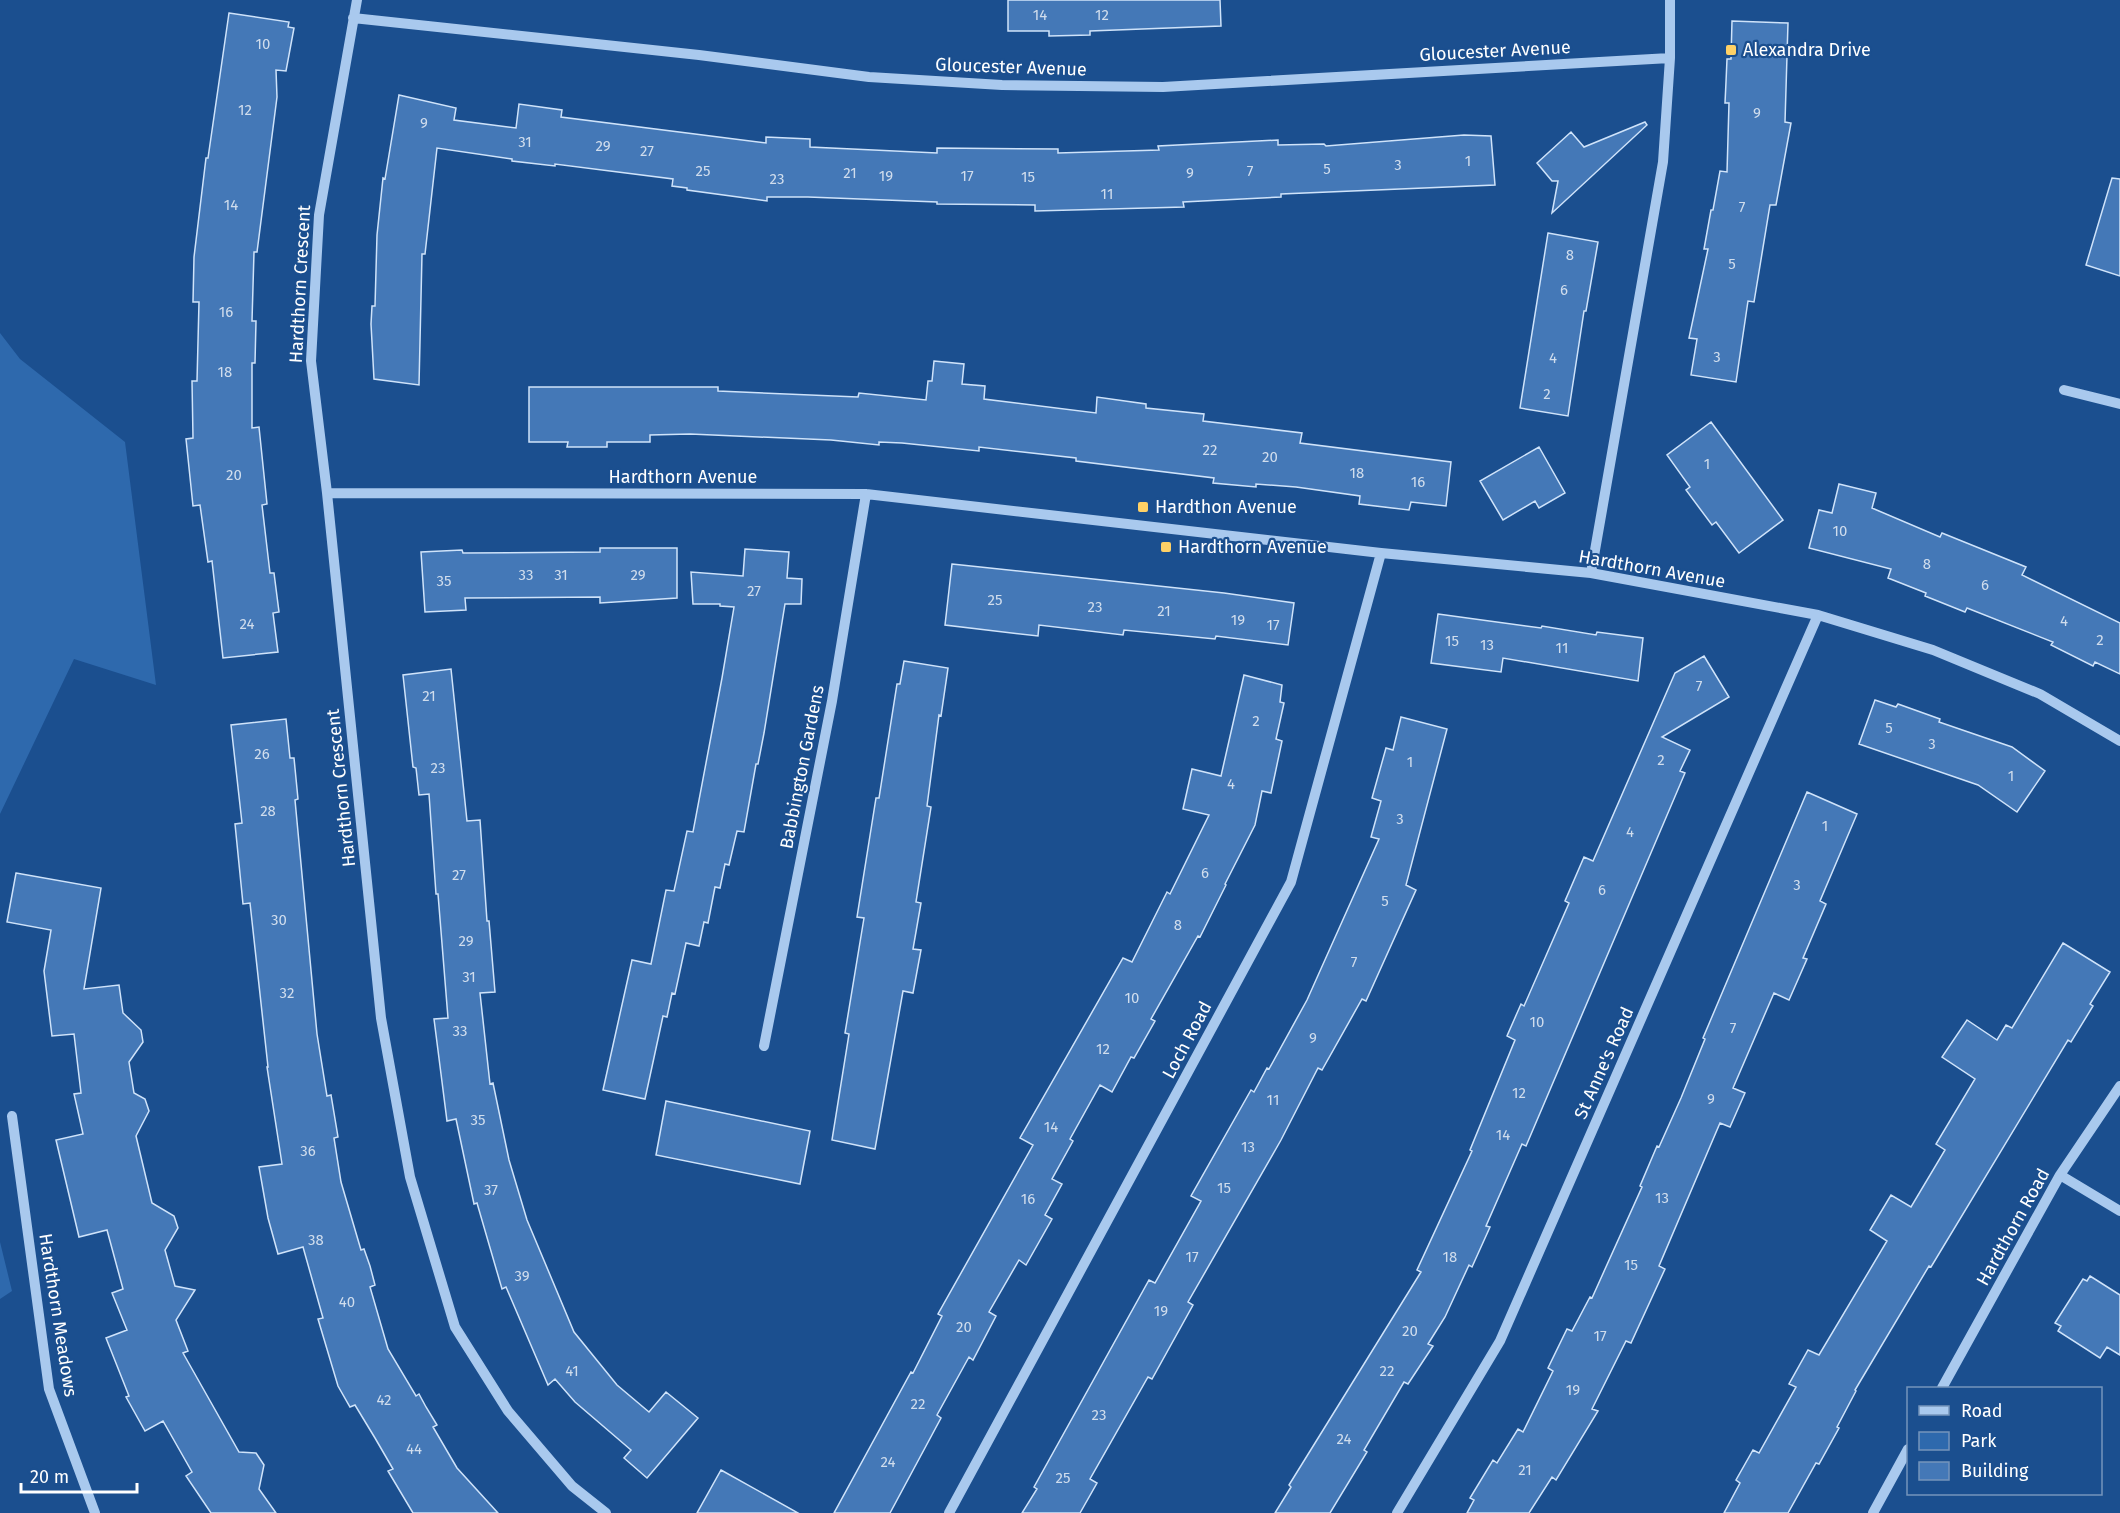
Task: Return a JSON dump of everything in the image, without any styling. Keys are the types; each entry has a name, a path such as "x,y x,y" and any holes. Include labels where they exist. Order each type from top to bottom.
{"street":[{"name":"Hardthorn Crescent","path":"357,0 319,214 311,361 327,492 381,1018 410,1177 455,1327 508,1411 572,1486 606,1513"},
{"path":"1591,573 1663,162 1670,58 1670,0"},
{"name":"Gloucester Avenue","path":"353,18 699,55 869,77 1002,85 1163,87 1670,58"},
{"path":"2064,390 2120,404"},
{"name":"Hardthorn Avenue","path":"327,492 866,494 1381,553 1591,573 1818,615 1933,650 2040,694 2120,741"},
{"name":"Babbington Gardens","path":"764,1046 832,701 866,494"},
{"name":"Loch Road","path":"949,1513 1291,882 1381,553"},
{"name":"St Anne's Road","path":"1397,1513 1500,1341 1818,615"},
{"name":"Hardthorn Road","path":"1943,1387 2060,1175 2120,1086"},
{"name":"Hardthorn Meadows","path":"12,1116 49,1389 94,1513"},
{"path":"2060,1175 2120,1211"},
{"path":"1873,1513 1907,1451"}],"green space":[{"path":"0,333 20,359 125,442 156,685 74,659 0,814"},
{"path":"0,1242 12,1291 0,1299"}],"building":[{"path":"1008,0 1220,0 1221,26 1090,31 1090,35 1049,36 1049,31 1008,31"},
{"path":"229,13 289,22 288,27 294,28 286,71 276,70 277,97 257,252 254,252 252,321 256,321 255,363 252,363 252,428 259,427 267,504 262,505 270,573 274,573 279,612 273,613 278,652 223,658 212,561 208,562 200,505 193,506 186,439 193,438 192,381 197,381 199,302 193,302 194,257 206,158 208,158"},
{"path":"1732,21 1788,23 1785,122 1791,123 1776,205 1770,205 1754,302 1748,301 1736,382 1691,375 1697,339 1689,338 1708,249 1704,249 1711,210 1713,210 1720,171 1727,172 1729,103 1725,103 1727,59 1731,59"},
{"path":"399,95 456,108 454,120 516,128 519,104 562,110 561,117 766,143 766,137 810,139 810,147 937,153 937,148 1058,149 1058,153 1159,150 1158,146 1278,140 1278,145 1324,144 1326,146 1464,135 1491,136 1495,185 1281,194 1281,197 1183,202 1184,207 1035,211 1035,205 937,204 937,202 808,197 767,197 767,201 687,190 687,188 672,186 673,179 512,161 512,159 437,148 425,254 422,254 419,385 374,379 371,324 372,306 375,306 377,235 383,178 385,179"},
{"path":"1645,122 1647,125 1552,213 1558,181 1552,181 1537,163 1571,132 1584,147"},
{"path":"2112,178 2120,179 2120,276 2086,265"},
{"path":"1548,233 1598,242 1586,311 1584,311 1568,416 1520,408"},
{"path":"934,361 964,364 962,384 985,386 984,399 1096,413 1097,397 1146,404 1146,408 1204,414 1203,421 1302,433 1300,443 1451,462 1446,506 1411,502 1409,510 1359,504 1360,496 1296,487 1256,484 1256,487 1213,483 1214,478 979,447 979,451 902,443 879,442 879,445 831,440 690,434 650,435 650,442 607,442 607,447 567,447 568,442 529,442 529,387 718,387 718,391 858,397 859,393 926,400 928,381 932,381"},
{"path":"1711,422 1783,520 1739,553 1716,522 1712,525 1686,490 1690,487 1667,455"},
{"path":"1539,447 1565,493 1539,508 1535,501 1503,520 1480,481"},
{"path":"1839,484 1876,493 1872,508 1940,537 1942,533 2026,567 2022,575 2120,623 2120,674 2095,662 2093,666 2051,645 2053,642 1967,608 1965,612 1925,596 1926,593 1888,578 1891,569 1809,548 1819,510 1832,513"},
{"path":"600,548 677,548 677,598 600,603 600,597 465,598 466,610 425,612 421,552 462,550 463,553 600,552"},
{"path":"745,549 789,552 787,578 802,579 801,604 785,604 764,733 744,832 737,831 729,865 725,864 720,888 715,887 708,923 704,922 699,946 686,943 675,994 672,993 667,1017 663,1016 645,1099 603,1090 632,960 651,964 666,890 674,891 687,831 693,832 722,678 734,607 720,606 720,604 693,604 691,572 743,576"},
{"path":"952,564 1224,593 1294,603 1288,645 1216,636 1215,639 1124,630 1123,635 1039,625 1038,636 945,625"},
{"path":"1438,614 1541,628 1542,626 1596,635 1597,632 1643,638 1638,681 1503,658 1501,672 1431,663"},
{"path":"1704,656 1729,697 1662,737 1690,750 1680,771 1685,773 1526,1146 1522,1144 1486,1226 1490,1227 1472,1267 1469,1265 1445,1317 1428,1344 1433,1346 1408,1384 1404,1382 1364,1450 1367,1452 1330,1513 1275,1513 1291,1487 1289,1485 1421,1272 1417,1270 1472,1151 1470,1150 1515,1040 1507,1036 1521,1004 1524,1006 1569,903 1565,901 1584,857 1593,861 1675,673"},
{"path":"904,661 948,668 941,716 939,715 927,806 931,807 916,902 921,903 913,949 921,950 913,993 903,991 875,1149 832,1140 849,1034 845,1033 864,918 857,917 876,798 879,798 897,684 900,684"},
{"path":"451,669 467,821 480,820 487,921 489,921 495,992 480,993 490,1084 493,1083 509,1160 527,1220 574,1332 617,1385 649,1412 666,1392 698,1418 647,1478 624,1458 631,1450 575,1402 555,1379 548,1385 506,1287 502,1289 477,1203 474,1204 456,1119 447,1121 434,1019 448,1018 429,794 419,795 416,768 413,767 403,675"},
{"path":"1244,675 1282,685 1280,702 1284,703 1276,739 1282,741 1271,793 1262,791 1255,825 1226,885 1200,937 1198,936 1151,1019 1155,1021 1134,1058 1131,1057 1112,1092 1100,1085 1070,1139 1073,1141 1052,1179 1062,1184 1045,1215 1052,1219 1026,1265 1019,1260 989,1312 996,1316 973,1360 969,1357 937,1415 941,1418 890,1513 834,1513 911,1372 913,1373 942,1316 938,1314 1033,1145 1020,1138 1123,958 1132,962 1167,892 1170,894 1209,815 1183,809 1192,769 1221,776"},
{"path":"1875,700 1896,707 1898,704 1940,719 1939,722 2012,747 2045,771 2017,812 1978,785 1859,744"},
{"path":"1401,717 1447,729 1406,885 1416,890 1366,1001 1362,999 1322,1070 1318,1068 1281,1140 1188,1302 1193,1305 1152,1379 1148,1377 1090,1479 1097,1483 1080,1513 1022,1513 1037,1489 1034,1487 1149,1280 1155,1283 1201,1201 1191,1196 1251,1090 1254,1092 1267,1068 1269,1069 1307,1000 1379,839 1371,837 1381,801 1372,798 1386,748 1393,750"},
{"path":"286,719 290,758 294,758 298,799 295,800 317,1034 327,1096 331,1095 338,1137 334,1138 341,1182 361,1250 364,1249 370,1266 375,1285 370,1287 388,1349 416,1396 419,1394 437,1425 433,1427 457,1468 498,1513 413,1513 388,1471 393,1469 375,1438 355,1405 350,1407 338,1386 318,1319 323,1318 303,1247 278,1254 268,1218 259,1167 282,1164 267,1067 250,903 243,904 235,824 242,823 231,725"},
{"path":"1807,792 1857,814 1820,901 1826,904 1803,958 1807,959 1789,1000 1774,993 1733,1088 1745,1093 1730,1127 1720,1123 1659,1266 1665,1269 1631,1343 1626,1341 1592,1409 1598,1411 1556,1480 1552,1477 1529,1513 1467,1513 1474,1500 1470,1498 1493,1460 1497,1463 1518,1429 1523,1432 1553,1371 1548,1368 1567,1329 1572,1331 1590,1297 1592,1298 1642,1187 1640,1186 1657,1146 1659,1147 1681,1098 1705,1039 1703,1038"},
{"path":"16,873 101,888 84,989 119,985 123,1013 141,1030 143,1042 129,1062 134,1093 145,1099 149,1111 136,1136 152,1203 174,1216 178,1228 165,1250 175,1286 195,1290 176,1320 188,1351 183,1353 239,1452 256,1453 264,1465 259,1489 276,1513 211,1513 186,1476 192,1472 163,1421 145,1431 126,1397 129,1396 106,1338 127,1330 112,1293 123,1289 107,1230 79,1237 56,1140 83,1134 74,1094 81,1093 74,1034 52,1036 44,971 51,930 7,922"},
{"path":"2063,943 2110,972 2090,1004 2093,1006 2071,1042 2068,1040 1931,1267 1929,1266 1855,1390 1837,1427 1839,1428 1788,1513 1724,1513 1740,1483 1736,1480 1753,1450 1759,1453 1796,1387 1789,1384 1808,1350 1819,1355 1887,1241 1870,1230 1891,1195 1911,1207 1945,1150 1936,1144 1975,1079 1942,1057 1967,1020 1997,1040 2006,1025 2012,1028"},
{"path":"666,1101 810,1131 800,1184 656,1155"},
{"path":"2090,1276 2120,1295 2120,1355 2107,1347 2100,1358 2058,1331 2061,1326 2055,1323 2083,1279 2087,1281"},
{"path":"721,1470 798,1513 697,1513"}],"place":[{"name":"Alexandra Drive","path":"1731,50"},
{"name":"Hardthon Avenue","path":"1143,507"},
{"name":"Hardthorn Avenue","path":"1166,547"}]}
